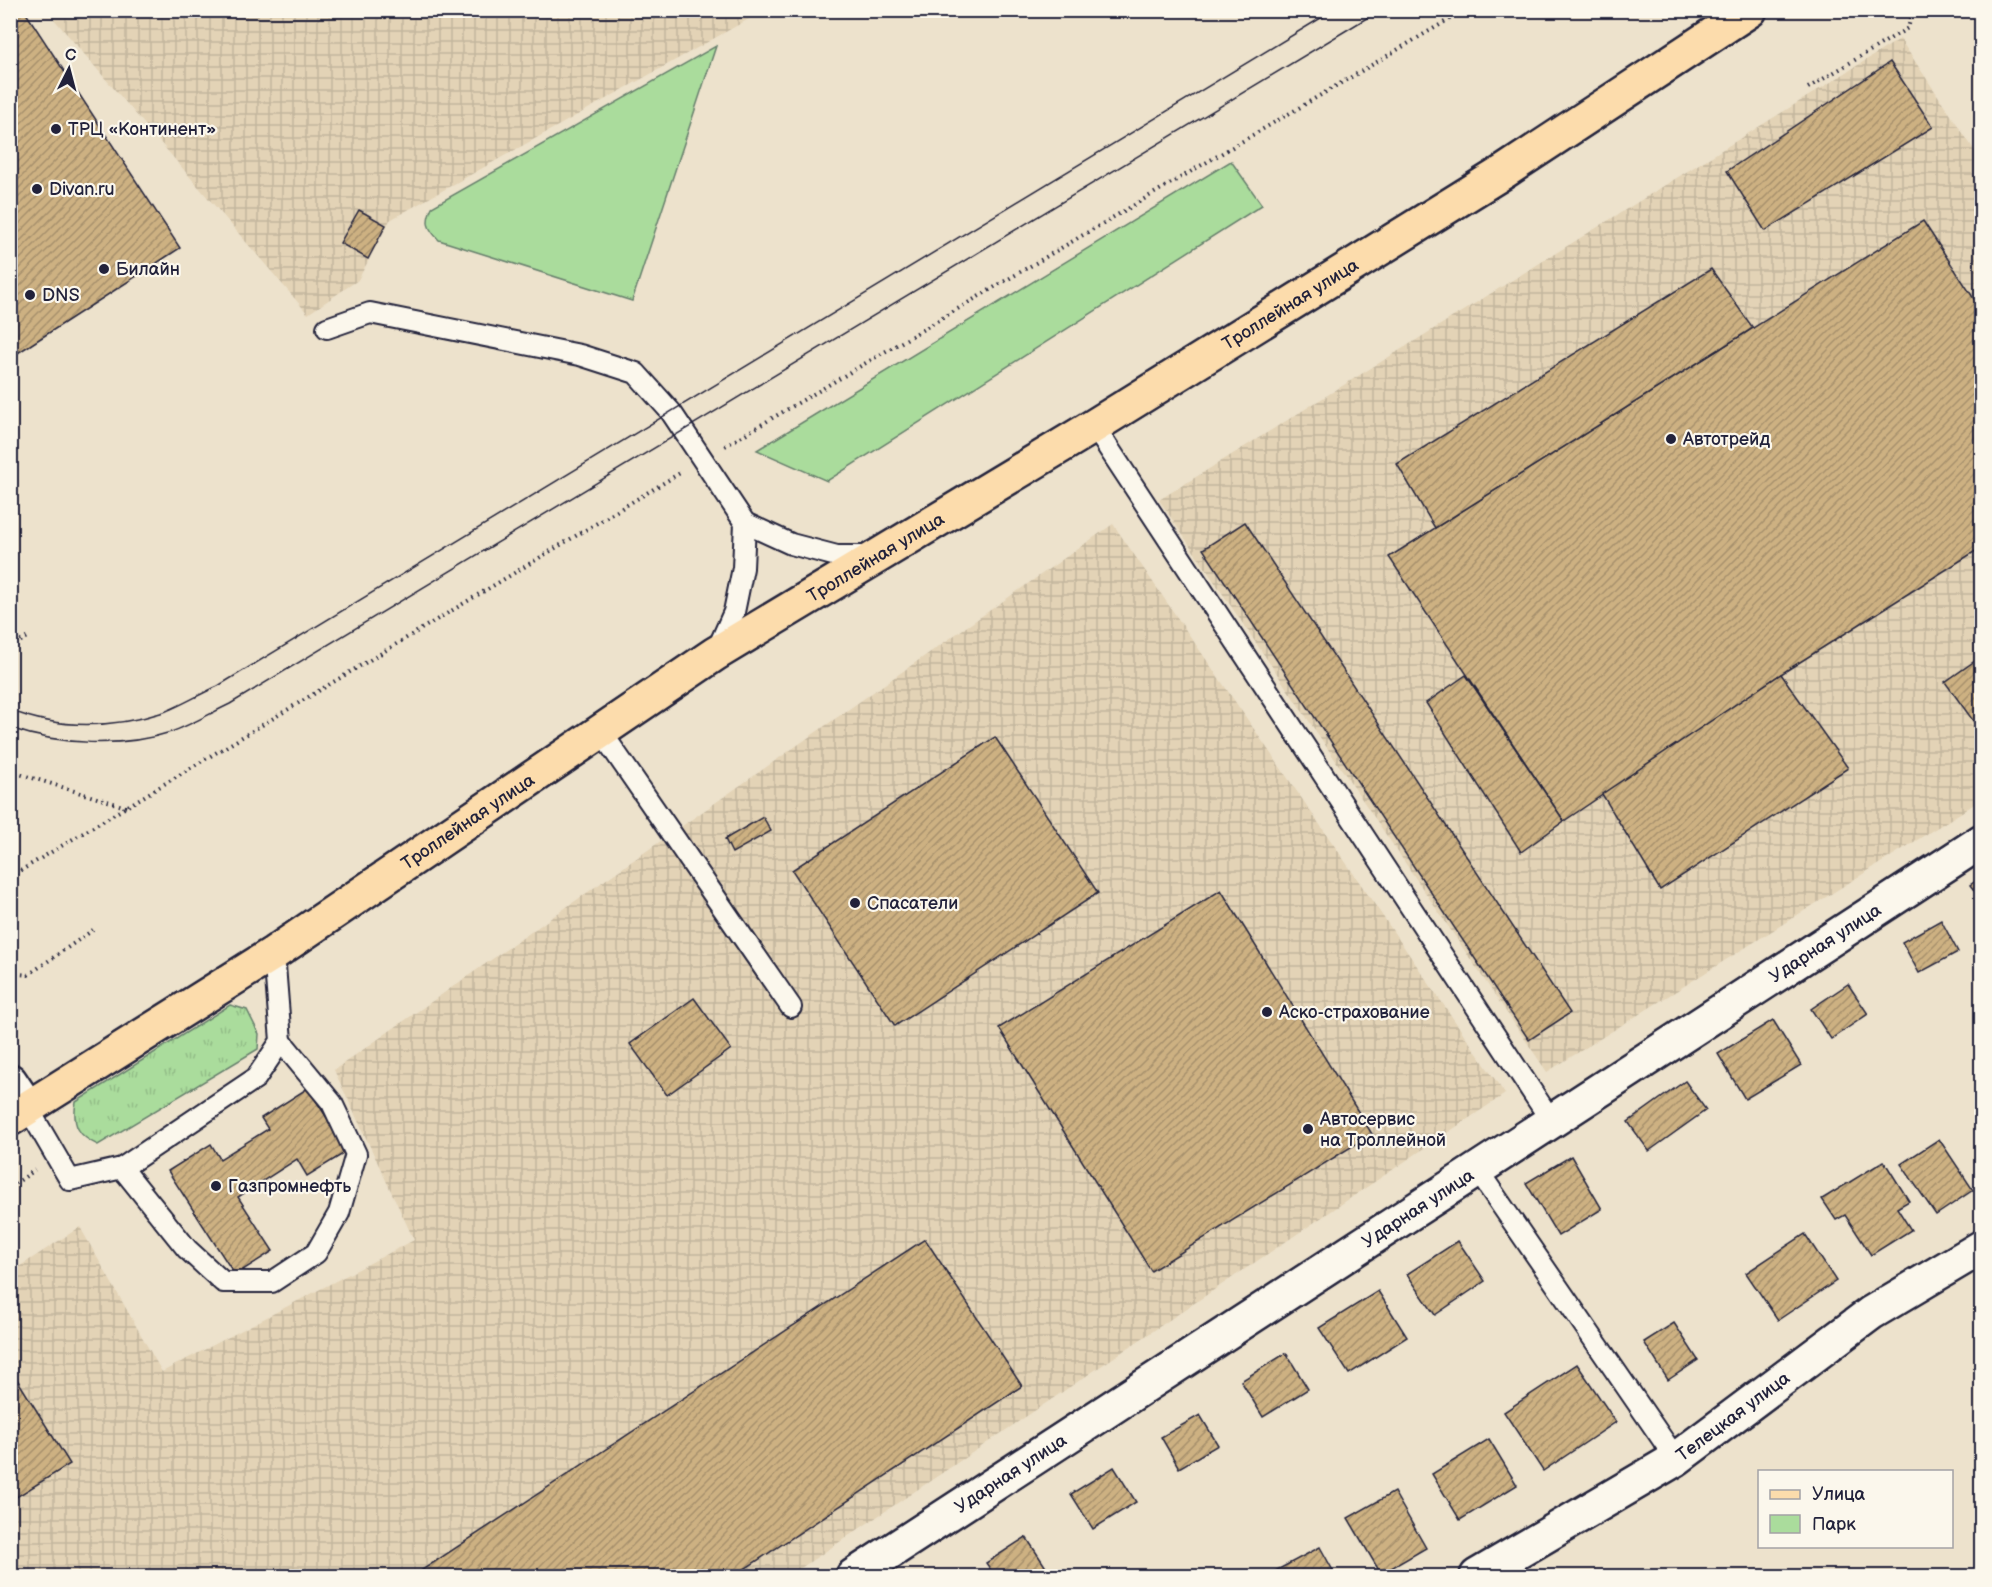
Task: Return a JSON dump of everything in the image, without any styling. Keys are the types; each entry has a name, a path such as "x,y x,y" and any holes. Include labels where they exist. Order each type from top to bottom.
{"main road":[{"name":"Троллейная улица","path":"19,1114 274,953 602,733 715,654 1094,426 1495,177 1750,10"}],"street":[{"name":"Ударная улица","path":"853,1576 1982,841"},
{"path":"10,1081 19,1114"},
{"name":"Телецкая улица","path":"1477,1576 1676,1459 1871,1312 1982,1247"}],"lane":[{"path":"327,328 370,314 579,355 636,373 671,412 745,523 791,544 837,556 879,555"},
{"path":"1094,426 1552,1122"},
{"path":"715,654 734,612 742,568 745,523"},
{"path":"602,733 790,1007"},
{"path":"122,1168 187,1249 223,1282 272,1282 316,1253 339,1213 356,1154 332,1102 281,1041 274,953"},
{"path":"19,1114 70,1180 122,1168 256,1078 281,1041"},
{"path":"1478,1171 1676,1459"}],"path":[{"path":"10,877 702,460 1465,10"},
{"path":"1808,88 1908,28 1912,10"},
{"path":"10,647 28,636"},
{"path":"10,771 127,807"},
{"path":"10,973 28,975 93,930"}],"shaded area":[{"path":"47,11 763,11 390,220 358,280 308,314"},
{"path":"1900,39 1981,160 1981,800 1547,1072 1159,500"},
{"path":"1113,524 1505,1094 789,1576 11,1576 11,1272 80,1227 162,1372 414,1240 334,1070"}],"green space":[{"path":"716,46 632,301 439,240 432,232 428,225 428,217 432,207"},
{"path":"1231,161 1262,205 827,481 757,450"},
{"path":"230,1005 247,1010 259,1034 258,1049 98,1145 81,1134 75,1117 76,1102"}],"building":[{"name":"ТРЦ «Континент»","path":"10,10 24,10 180,248 10,358"},
{"path":"1890,62 1933,127 1765,231 1727,171"},
{"path":"359,210 386,225 368,259 340,243"},
{"path":"1923,221 1982,311 1982,547 1781,674 1564,821 1389,557"},
{"path":"1711,269 1753,328 1435,528 1397,464"},
{"path":"1245,522 1570,1013 1529,1040 1203,549"},
{"path":"1982,656 1982,733 1945,682"},
{"path":"1781,674 1848,768 1660,890 1602,794"},
{"path":"1466,675 1564,821 1521,852 1426,703"},
{"path":"995,737 1098,893 895,1026 792,870"},
{"path":"763,817 771,831 732,853 725,839"},
{"path":"1982,877 1982,901 1970,885"},
{"path":"1221,890 1372,1134 1151,1271 999,1028"},
{"path":"1941,920 1958,952 1919,973 1902,942"},
{"path":"1848,984 1868,1014 1831,1039 1811,1009"},
{"path":"694,998 731,1049 667,1095 630,1044"},
{"path":"1773,1020 1801,1065 1745,1099 1718,1054"},
{"path":"1685,1081 1706,1110 1649,1151 1628,1122"},
{"name":"Газпромнефть","path":"308,1088 348,1151 307,1176 297,1159 238,1197 273,1251 235,1275 168,1171 211,1144 220,1159 268,1129 261,1118"},
{"path":"1939,1139 1973,1190 1936,1215 1901,1164"},
{"path":"1571,1156 1602,1209 1558,1236 1526,1183"},
{"path":"1884,1161 1909,1201 1897,1208 1911,1230 1871,1255 1845,1215 1836,1220 1822,1199"},
{"path":"1805,1234 1836,1281 1778,1320 1746,1273"},
{"path":"925,1239 1022,1386 734,1576 413,1576"},
{"path":"1458,1241 1485,1281 1435,1315 1407,1274"},
{"path":"1378,1291 1407,1337 1349,1374 1319,1328"},
{"path":"1674,1323 1698,1360 1668,1380 1644,1342"},
{"path":"1286,1353 1308,1389 1263,1417 1241,1381"},
{"path":"1577,1364 1616,1422 1543,1471 1504,1412"},
{"path":"10,1368 70,1464 10,1501"},
{"path":"1200,1415 1218,1445 1179,1468 1161,1437"},
{"path":"1489,1439 1517,1485 1460,1520 1432,1474"},
{"path":"1114,1467 1136,1502 1093,1529 1071,1494"},
{"path":"1394,1492 1426,1548 1381,1574 1348,1518"},
{"path":"1026,1537 1049,1572 1041,1576 995,1576 986,1563"},
{"path":"1320,1547 1336,1576 1266,1576"}],"tram line":[{"path":"10,710 67,724 106,724 164,712 218,686 1334,10"},
{"path":"10,728 29,734 70,741 132,741 171,732 230,704 1380,10"}],"place":[{"name":"ТРЦ «Континент»","path":"56,129"},
{"name":"Divan.ru","path":"37,189"},
{"name":"Билайн","path":"104,269"},
{"name":"DNS","path":"30,295"},
{"name":"Автотрейд","path":"1671,439"},
{"name":"Спасатели","path":"855,903"},
{"name":"Аско-страхование","path":"1267,1012"},
{"name":"Автосервис на Троллейной","path":"1308,1129"},
{"name":"Газпромнефть","path":"216,1186"}]}
